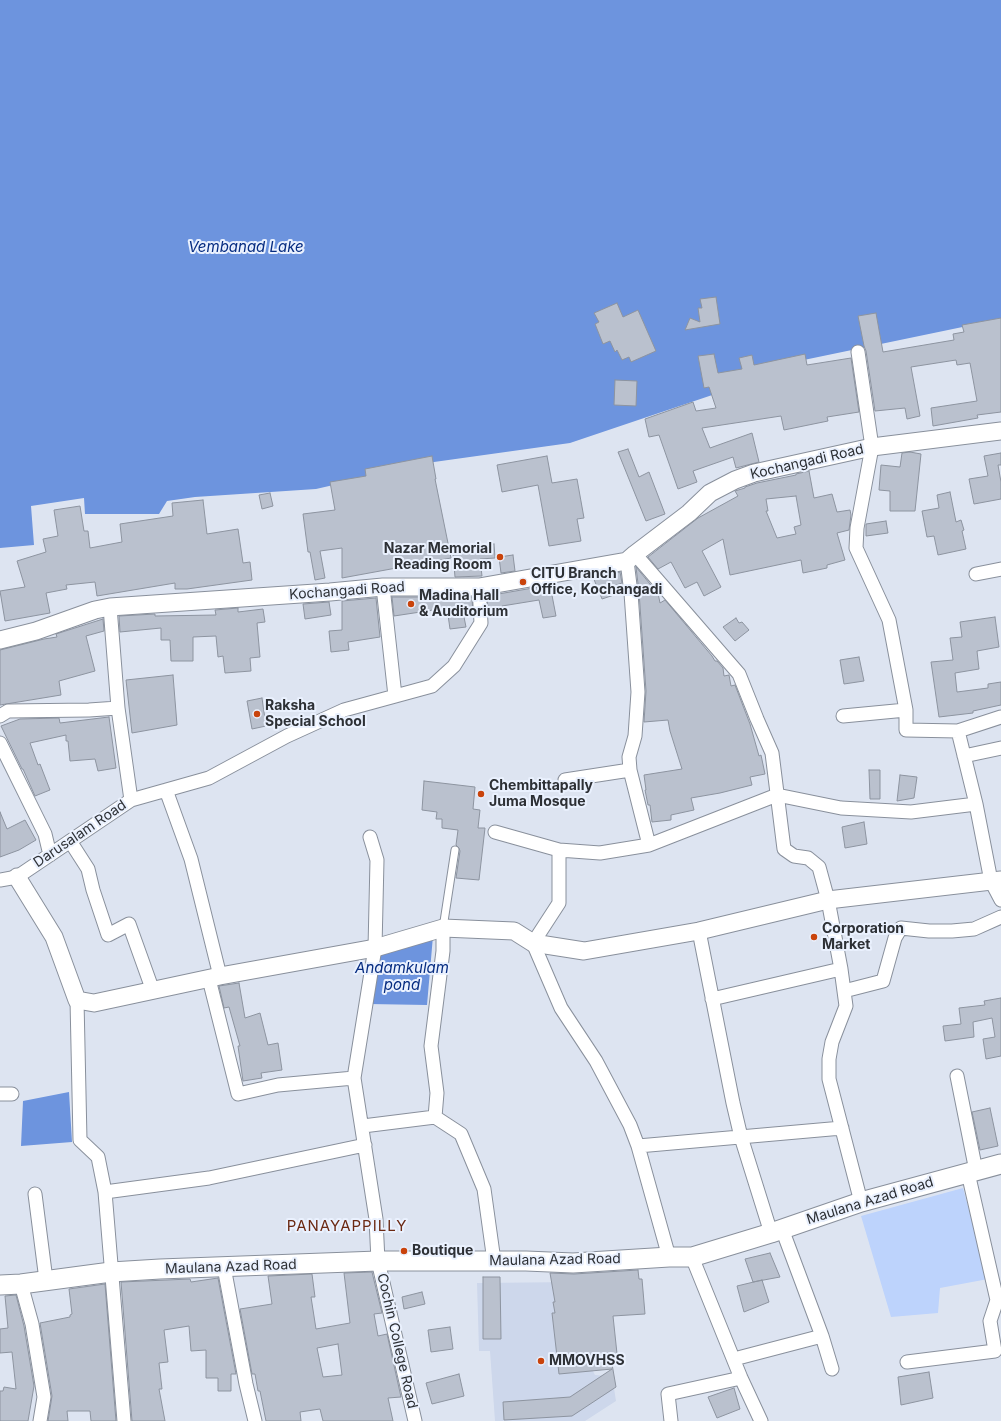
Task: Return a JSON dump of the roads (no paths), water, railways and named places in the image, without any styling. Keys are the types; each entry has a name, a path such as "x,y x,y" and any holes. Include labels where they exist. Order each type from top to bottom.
{"main road":[{"name":"Maulana Azad Road","path":"0,1285 21,1284 111,1272 224,1267 378,1261 573,1263 692,1257 776,1231 861,1202 1001,1164"}],"street":[{"path":"858,352 872,447 857,528 856,548 889,620 906,710 906,730 958,731 1001,717"},
{"name":"Kochangadi Road","path":"0,640 36,631 95,610 110,607 383,587 479,587 631,557 689,513 710,493 754,473 872,447 1001,431"},
{"path":"631,557 631,593 638,692 635,736 629,757 630,770 649,845"},
{"path":"631,557 740,674 756,719 772,753 784,848 794,856 808,858 819,867 828,900 841,969 846,1006 832,1042 829,1059 829,1080 861,1202"},
{"path":"976,574 1001,569"},
{"path":"383,587 395,696"},
{"name":"Darusalam Road","path":"0,880 17,877 131,800 209,778 287,736 344,710 432,686 454,666 481,623 479,587"},
{"path":"110,607 118,708 131,800"},
{"path":"0,716 8,711 89,710 118,708"},
{"path":"843,716 906,710"},
{"path":"958,731 1001,900"},
{"path":"0,743 45,834 50,855"},
{"path":"964,756 1001,748"},
{"path":"565,780 630,770"},
{"path":"166,790 191,859 238,1094 278,1085 354,1078 376,948 377,860 370,837"},
{"path":"495,832 559,850 600,853 649,845 777,795 841,808 911,812 976,804"},
{"path":"70,841 88,869 93,890 108,935 129,924 153,991"},
{"path":"533,942 559,903 559,850"},
{"path":"17,877 54,937 76,1000 80,1140 98,1156 105,1192 124,1421"},
{"path":"76,1000 94,1003 214,977 376,948 443,928 514,931 533,942 584,951 699,931 828,900 996,880"},
{"path":"844,991 883,981 895,938 901,928 929,931 974,929 1001,917"},
{"path":"435,1117 437,1093 431,1046 443,952 443,928"},
{"path":"699,931 732,1103 740,1137 776,1231 822,1336 832,1369"},
{"path":"533,942 561,1008 596,1061 630,1124 638,1146 669,1257"},
{"path":"712,999 841,969"},
{"path":"907,1362 995,1351 990,1321 997,1300 995,1266 972,1172 957,1076"},
{"name":"Cochin College Road","path":"354,1078 366,1145 376,1219 378,1261 415,1421"},
{"path":"363,1126 435,1117 461,1134 484,1189 494,1261"},
{"path":"638,1146 842,1128"},
{"path":"105,1192 209,1178 366,1145"},
{"path":"35,1194 46,1280"},
{"path":"692,1257 741,1378 761,1421"},
{"path":"224,1267 246,1384 256,1421"},
{"path":"21,1284 32,1324 44,1397 40,1421"},
{"path":"734,1359 822,1336"},
{"path":"671,1421 668,1394 741,1378"}],"lane":[{"path":"443,928 455,850"}],"water":[{"name":"Vembanad Lake","path":"0,0 1001,0 1001,319 746,372 733,388 570,443 434,462 316,489 195,497 167,501 159,514 85,514 84,498 31,506 34,545 0,548"},
{"name":"Andamkulam pond","path":"433,936 427,1005 369,1004 377,951"},
{"path":"69,1092 72,1142 21,1146 23,1101"}],"place":[{"name":"Nazar Memorial Reading Room","path":"500,557"},
{"name":"CITU Branch Office, Kochangadi","path":"523,582"},
{"name":"Madina Hall & Auditorium","path":"411,604"},
{"name":"Raksha Special School","path":"257,714"},
{"name":"Chembittapally Juma Mosque","path":"481,794"},
{"name":"Corporation Market","path":"814,937"},
{"name":"Boutique","path":"404,1251"},
{"name":"MMOVHSS","path":"541,1361"}],"district":[{"name":"PANAYAPPILLY","path":"347,1226"}]}
